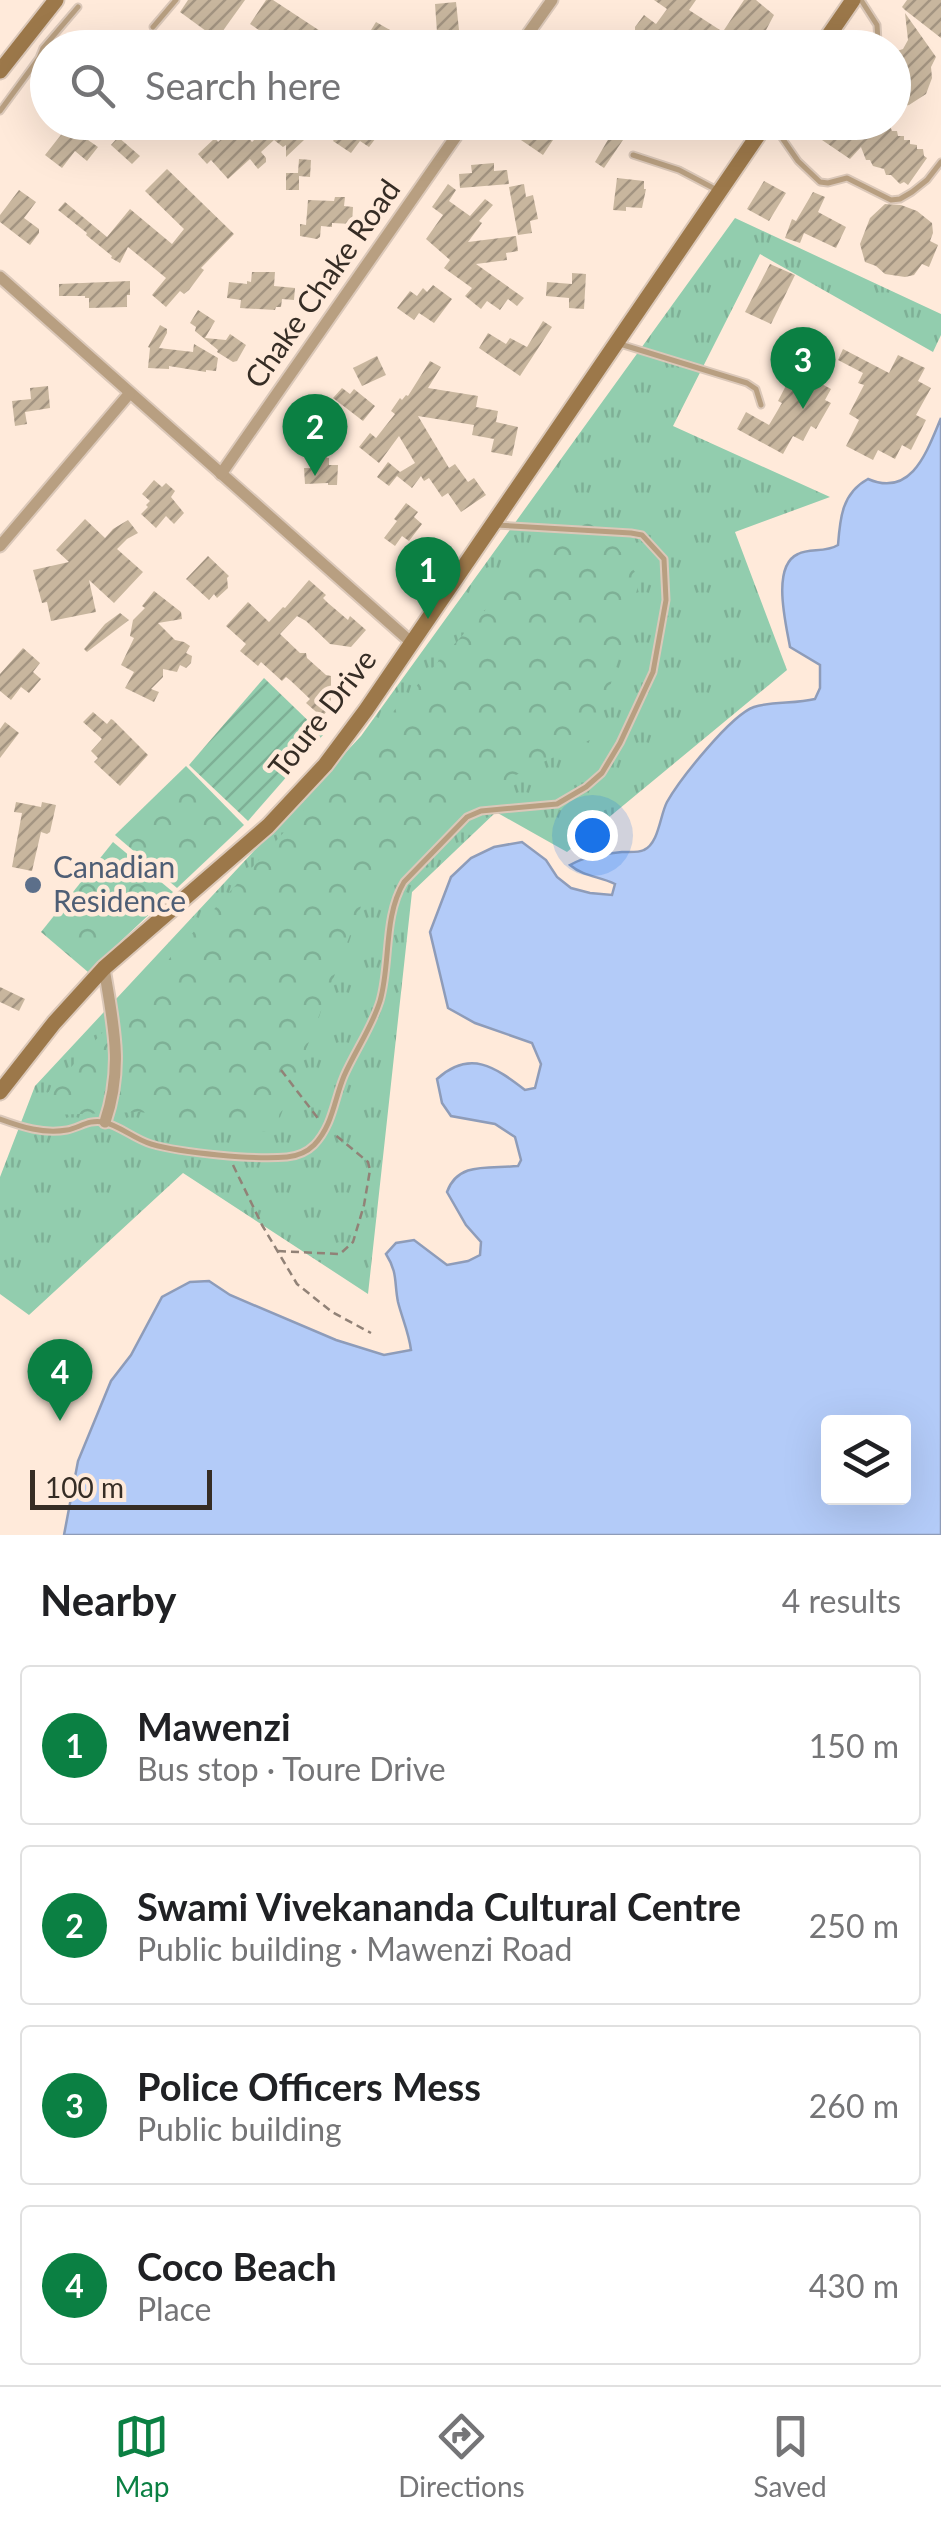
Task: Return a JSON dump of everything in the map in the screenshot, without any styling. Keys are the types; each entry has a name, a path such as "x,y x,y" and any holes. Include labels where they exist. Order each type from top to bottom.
{"street":[{"path":"32,30 56,0"},
{"path":"531,30 552,0"},
{"path":"832,30 853,0"},
{"path":"0,71 30,33"},
{"name":"Chake Chake Road","path":"221,474 453,140"},
{"name":"Toure Drive","path":"0,1092 104,968 268,826 325,765 757,140"},
{"path":"0,277 412,644"},
{"path":"0,546 130,394"},
{"path":"104,968 118,1054 105,1122"}],"lane":[{"path":"153,27 176,0"},
{"path":"861,0 877,30"},
{"path":"58,30 78,7"},
{"path":"0,111 30,70"},
{"path":"782,140 820,182 847,178 891,200 912,192 941,162"},
{"path":"632,155 679,170 721,192"},
{"path":"617,344 747,383 756,389 761,405"},
{"path":"0,1119 32,1130 53,1131 70,1130 87,1122 105,1122 152,1144 220,1154 294,1155 312,1147 327,1128 338,1089 380,1001 393,913 404,882 467,817 502,808 558,804 586,788 611,758 653,672 666,600 664,559 642,535 492,525"}],"path":[{"path":"278,1250 340,1254 353,1242 370,1170 368,1162 315,1116 282,1070"},
{"path":"220,1154 235,1166 262,1225 297,1284 332,1312 371,1332"}],"green space":[{"path":"735,218 941,314 941,335 933,352 760,254 673,426 830,497 735,532 787,670 567,852 496,812 412,892 368,1294 183,1173 29,1315 0,1294 0,1177 35,1086 361,736"},
{"path":"584,501 640,579 596,737 493,786 370,883 274,1133 140,1112 50,1115 44,1097"},
{"path":"264,678 323,735 248,821 189,765"},
{"path":"186,766 244,825 177,888 115,835"},
{"path":"113,842 173,892 88,972 41,932"}],"water":[{"path":"941,418 941,1535 64,1535 78,1461 111,1381 131,1355 162,1297 190,1282 209,1281 230,1295 336,1340 384,1355 411,1350 394,1272 386,1254 396,1243 414,1240 447,1265 480,1255 481,1242 447,1192 452,1182 467,1171 518,1166 521,1160 515,1137 495,1124 451,1116 442,1103 437,1079 449,1070 471,1063 503,1074 525,1090 535,1088 541,1064 532,1043 475,1023 448,1008 430,932 451,877 471,858 494,847 522,842 546,860 557,877 571,888 612,895 615,884 570,865 595,856 644,850 653,841 674,792 707,749 744,712 769,704 815,699 820,688 820,665 790,647 782,596 785,570 798,554 838,545 842,516 859,485 868,479 896,482 907,477 923,457"}],"building":[{"path":"188,0 245,0 223,30 205,30 180,12"},
{"path":"266,0 273,0 319,30 259,30 250,24"},
{"path":"654,0 696,0 689,10 720,30 635,30 644,15 656,24 667,9"},
{"path":"744,0 756,0 774,15 766,30 724,30"},
{"path":"907,0 941,0 941,38 902,7"},
{"path":"456,2 459,30 437,30 435,4"},
{"path":"905,13 936,57 926,94 911,104 911,30 907,30"},
{"path":"376,22 390,30 371,30"},
{"path":"57,140 88,140 98,147 87,161 75,151 62,168 45,155"},
{"path":"121,140 140,156 132,164 111,145"},
{"path":"213,140 274,140 261,152 266,162 258,169 250,159 228,179 211,160 207,164 198,154"},
{"path":"274,140 304,140 286,157 286,145"},
{"path":"374,140 369,147 360,141 351,153 333,141"},
{"path":"521,140 553,140 543,155"},
{"path":"608,140 623,140 604,168 595,162"},
{"path":"822,140 910,140 917,149 923,149 927,158 908,185 873,166 861,147 850,159"},
{"path":"299,159 311,160 310,177 299,176 299,190 286,190 286,173 298,173"},
{"path":"494,163 494,171 507,170 509,184 460,188 459,174 472,173 471,165"},
{"path":"167,169 234,234 201,268 204,270 189,290 184,294 180,291 166,307 152,295 166,278 128,247 120,263 111,258 58,210 65,202 107,237 130,209 172,244 184,229 145,191"},
{"path":"617,178 644,181 642,208 613,210"},
{"path":"764,181 786,193 769,221 747,209"},
{"path":"448,184 456,190 449,201 470,216 485,199 493,205 468,242 516,236 518,251 506,253 507,260 476,264 524,298 517,306 508,299 500,310 487,301 481,309 465,296 472,288 444,268 450,260 426,239 443,215 432,207"},
{"path":"524,184 526,197 533,195 538,219 530,221 532,233 518,235 509,187"},
{"path":"19,190 36,202 24,218 39,229 30,245 0,222 0,215"},
{"path":"813,192 825,197 818,212 846,227 836,248 804,233 800,243 785,238 792,219 796,221"},
{"path":"335,197 345,197 344,206 353,207 352,224 321,226 317,239 300,236 300,224 306,225 308,200 334,201"},
{"path":"885,204 917,211 932,223 930,241 938,245 929,267 922,264 914,275 905,277 885,274 865,262 860,244 870,218"},
{"path":"770,264 795,275 771,324 745,312"},
{"path":"252,272 275,272 274,286 295,288 294,300 282,299 281,307 275,310 240,308 241,300 227,298 229,282 247,284"},
{"path":"572,273 586,274 584,309 569,308 569,298 546,296 547,282 572,284"},
{"path":"130,281 127,307 89,308 89,298 85,296 59,296 59,284"},
{"path":"433,285 452,299 434,323 419,313 414,320 397,308 410,291 417,296 423,288 427,292"},
{"path":"198,310 215,321 205,338 226,340 230,334 246,345 237,361 217,352 195,331 190,323"},
{"path":"543,321 552,327 520,376 479,348 488,333 506,344 510,338 527,347"},
{"path":"160,325 167,333 159,348 193,352 194,344 218,358 216,371 148,368 148,347"},
{"path":"843,349 889,373 898,355 925,368 918,381 931,388 916,415 926,420 911,450 902,445 895,459 878,450 873,460 846,446 859,420 849,414 864,385 858,383 863,373 838,360"},
{"path":"377,356 386,375 362,386 353,368"},
{"path":"430,361 441,367 428,388 478,396 476,407 498,411 496,422 518,427 512,456 491,452 494,439 472,435 474,425 418,416 449,468 455,464 468,482 474,478 486,495 461,512 448,493 442,497 429,478 424,481 421,476 412,488 397,476 389,486 377,477 388,462 400,472 415,463 399,436 379,463 359,447 370,433 376,438 395,414 391,411 400,398 408,396"},
{"path":"792,374 806,382 809,377 831,389 825,400 831,403 816,429 811,426 803,441 793,436 783,454 737,429 746,412 769,425"},
{"path":"48,386 50,408 25,412 27,424 15,426 12,401 31,399 30,388"},
{"path":"342,388 350,394 354,389 375,406 363,421 333,398"},
{"path":"308,395 326,409 313,427 294,414"},
{"path":"313,441 327,441 329,465 338,465 337,485 305,484 304,468 313,468"},
{"path":"154,480 175,491 171,497 184,513 174,524 166,516 156,528 141,514 150,501 142,494"},
{"path":"406,503 418,512 414,517 422,524 409,541 402,536 395,546 384,538"},
{"path":"85,519 105,538 128,520 138,533 117,549 143,572 114,603 89,580 96,612 51,621 33,570 69,562 56,550"},
{"path":"208,556 229,576 228,588 209,600 186,579"},
{"path":"309,580 326,595 323,598 328,603 366,630 351,647 330,644 297,616 280,634 331,676 331,706 322,717 291,681 286,677 282,681 261,662 258,666 240,651 246,644 226,626 248,602 269,622"},
{"path":"154,591 181,612 182,619 158,623 175,640 190,646 186,653 192,656 186,668 180,665 177,672 163,669 163,677 151,689 159,692 154,702 125,688 134,672 121,665 134,638 130,636 133,620"},
{"path":"120,613 129,620 87,652 84,649 105,624"},
{"path":"23,648 40,663 33,672 41,679 29,693 21,687 11,700 0,691 0,674"},
{"path":"93,712 107,724 113,720 148,755 120,786 94,762 98,758 91,751 102,739 83,722"},
{"path":"5,722 19,733 0,758 0,729"},
{"path":"16,802 41,807 42,802 56,805 50,832 41,832 32,871 12,867 22,813 14,812"},
{"path":"0,987 25,999 19,1011 0,1002"}],"place":[{"name":"Police Officers Mess","path":"803,409"},
{"name":"Swami Vivekananda Cultural Centre","path":"315,476"},
{"name":"Mawenzi","path":"428,619"},
{"name":"Canadian Residence","path":"33,885"},
{"name":"Coco Beach","path":"60,1421"}]}
